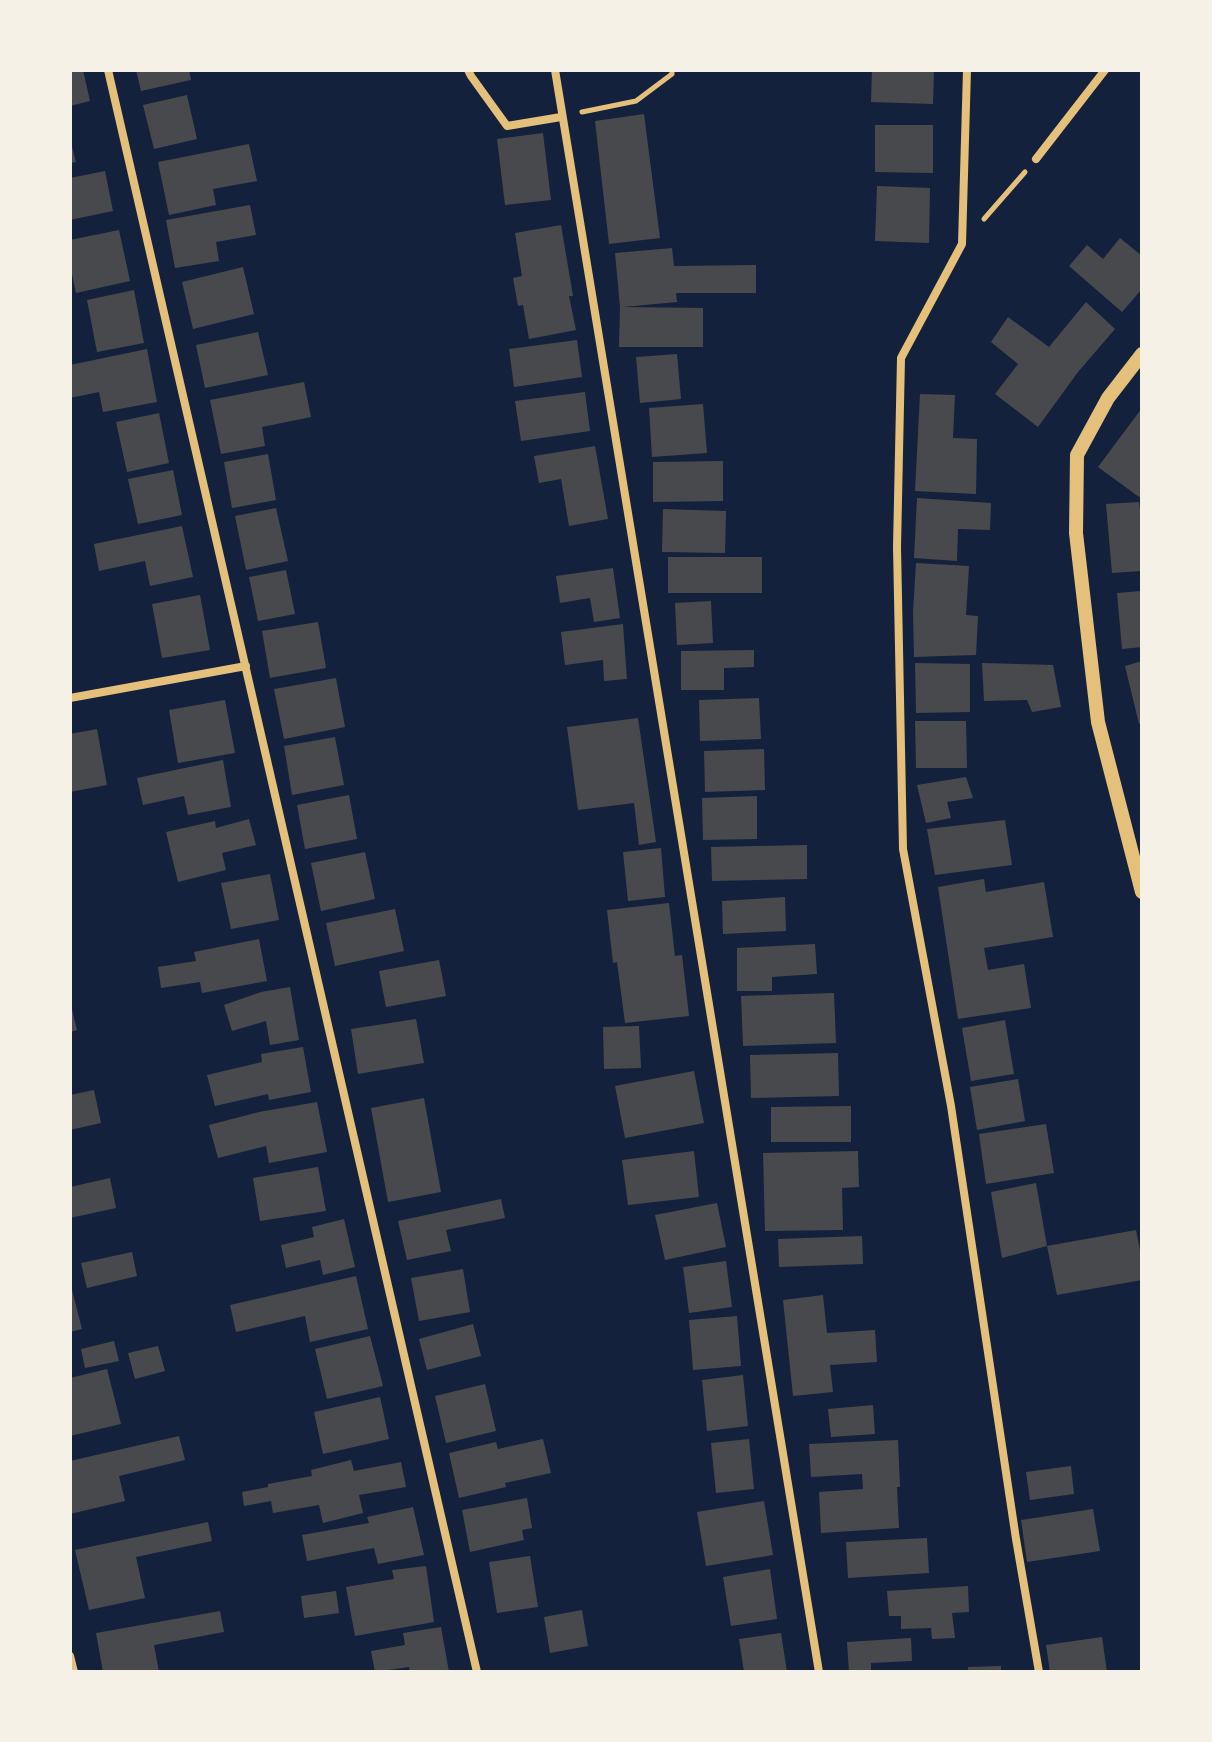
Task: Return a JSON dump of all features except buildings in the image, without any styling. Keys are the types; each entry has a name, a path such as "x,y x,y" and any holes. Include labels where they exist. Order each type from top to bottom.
{"street":[{"path":"108,70 477,1672"},
{"path":"468,70 507,126 561,117"},
{"path":"555,70 819,1672"},
{"path":"967,70 962,244 901,358 897,547 903,849 951,1106 1039,1672"},
{"path":"1036,159 1105,70"},
{"path":"1142,354 1108,398 1077,455 1076,533 1098,722 1142,892"},
{"path":"70,698 246,666"},
{"path":"70,1656 74,1672"}],"path":[{"path":"561,117 636,101 672,74 672,70"},
{"path":"962,244 1036,159"}]}
